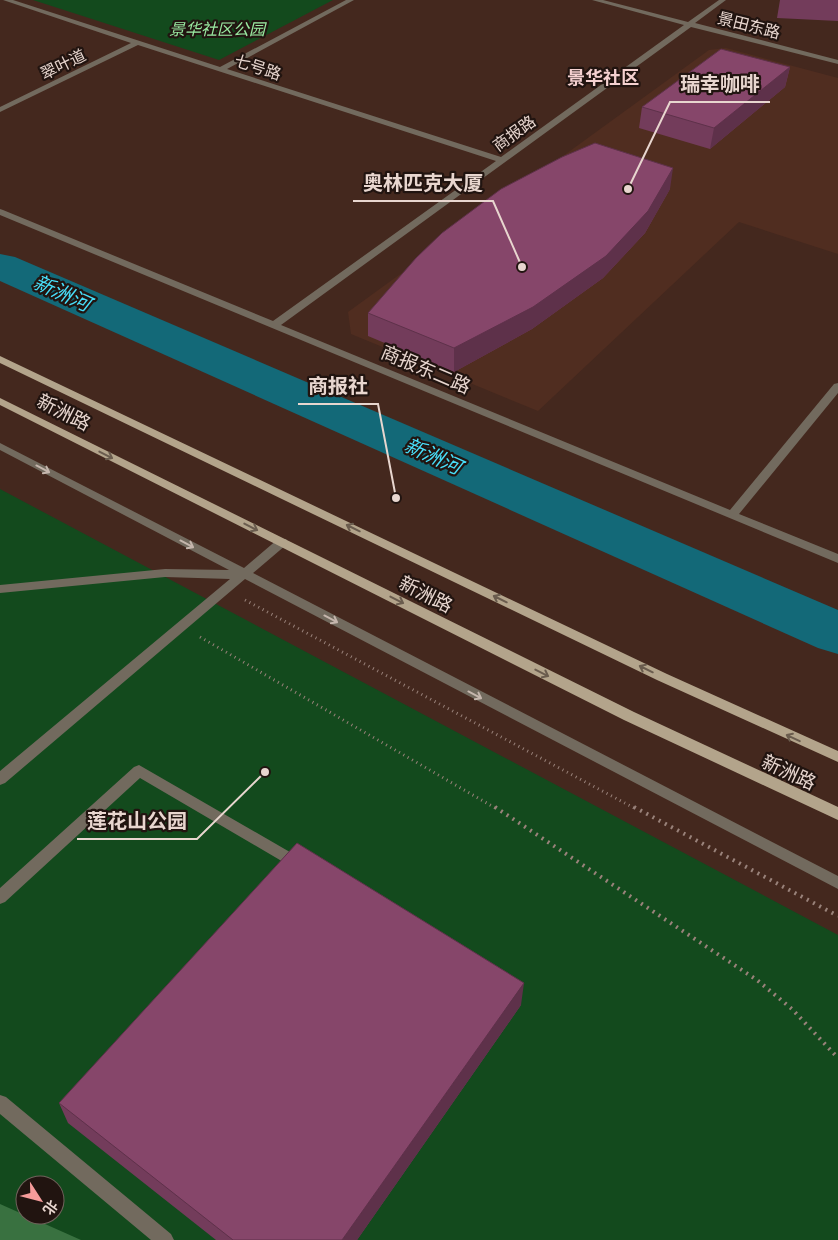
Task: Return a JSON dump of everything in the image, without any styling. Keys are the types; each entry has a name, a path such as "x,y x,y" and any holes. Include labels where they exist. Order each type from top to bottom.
{"main road":[{"name":"新洲路","path":"0,359 653,672 838,757"},
{"name":"新洲路","path":"0,401 629,716 838,814"}],"street":[{"name":"七号路","path":"6,0 502,160"},
{"path":"221,69 351,0"},
{"name":"景田东路","path":"595,0 838,62"},
{"name":"商报路","path":"274,325 723,0"},
{"name":"翠叶道","path":"0,110 138,42"},
{"name":"商报东二路","path":"0,212 838,559"},
{"path":"732,515 838,386"},
{"path":"0,446 838,883"},
{"path":"0,778 282,542"},
{"path":"0,589 165,573 246,574"},
{"path":"0,897 139,771 290,859"},
{"path":"0,1103 165,1240"}],"path":[{"path":"226,590 838,916"},
{"path":"182,627 483,800 757,980 792,1009 838,1058"}],"shaded area":[{"path":"726,48 838,78 838,254 739,222 538,411 351,334 348,312 709,50"}],"green space":[{"name":"景华社区公园","path":"33,0 333,0 219,60"},
{"path":"0,489 838,935 838,1240 0,1240"},
{"path":"0,1204 15,1211 15,1225 47,1225 81,1240 0,1240"}],"building":[{"path":"721,49 790,67 714,128 642,107"},
{"path":"595,143 673,168 648,211 606,256 533,307 454,348 368,313 416,258 442,233 501,189 562,157"},
{"path":"297,843 524,983 342,1240 233,1240 59,1103"}],"waterway":[{"name":"新洲河","path":"0,266 838,633"}],"place":[{"name":"瑞幸咖啡","path":"628,189"},
{"name":"奥林匹克大厦","path":"522,267"},
{"name":"商报社","path":"396,498"},
{"name":"莲花山公园","path":"265,772"}],"district":[{"name":"景华社区","path":"603,78"}]}
